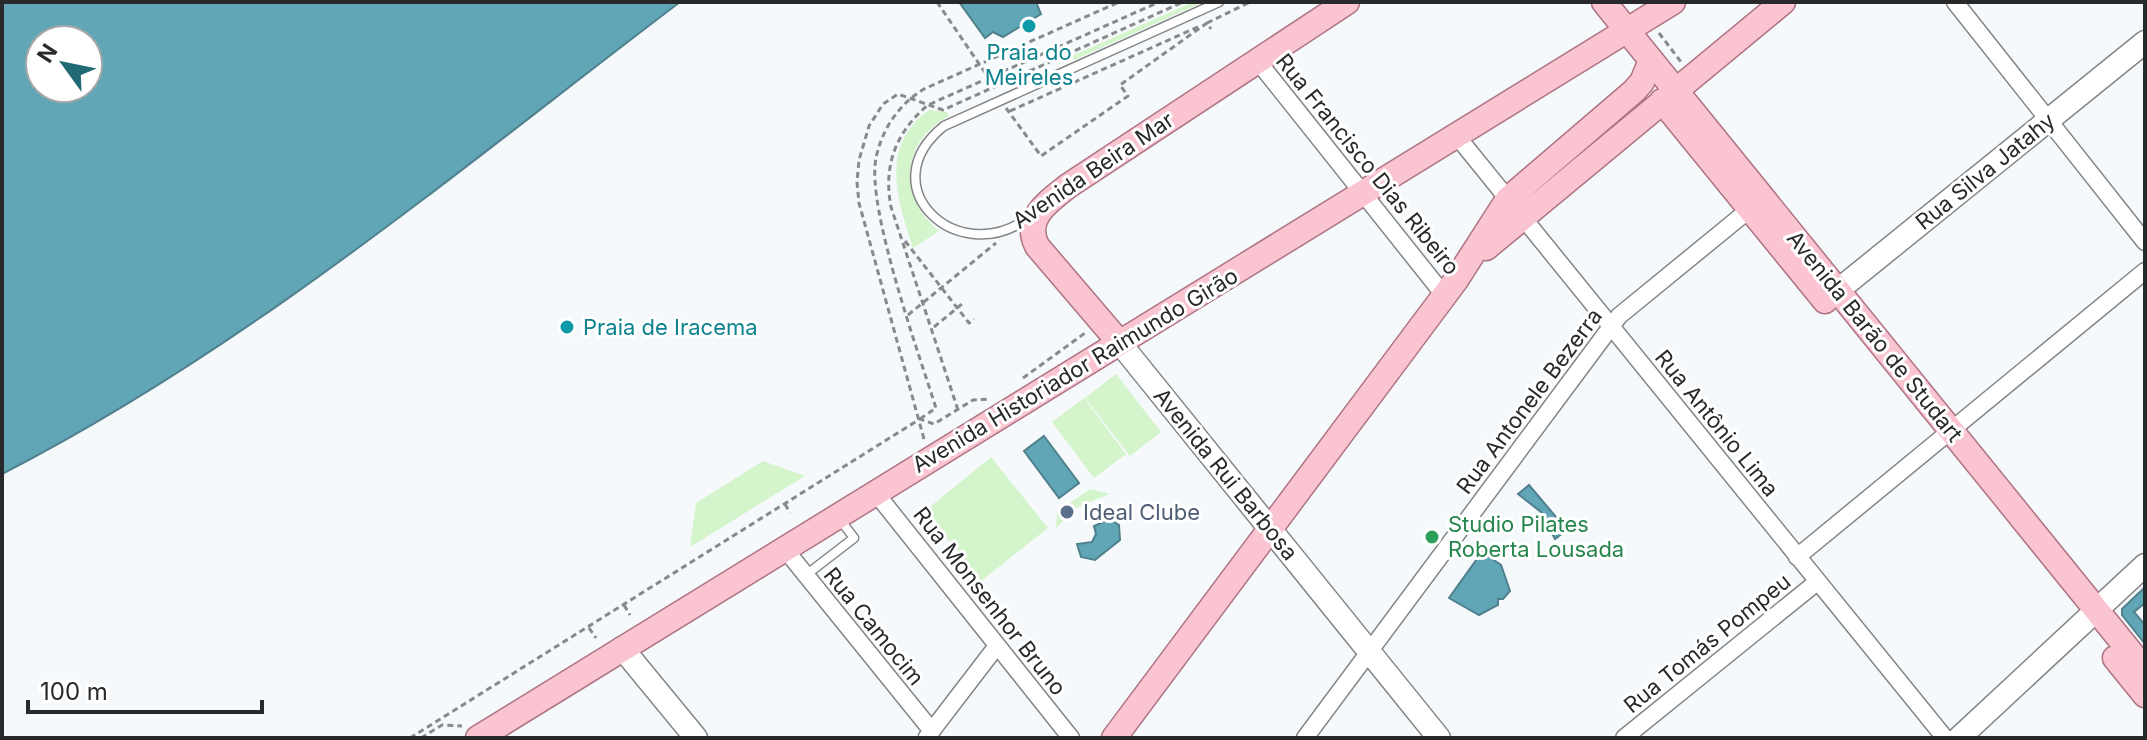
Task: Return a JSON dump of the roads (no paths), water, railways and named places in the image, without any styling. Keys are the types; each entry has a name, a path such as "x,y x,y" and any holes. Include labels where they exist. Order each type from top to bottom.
{"main road":[{"name":"Avenida Beira Mar","path":"1042,208 1081,177 1347,2"},
{"name":"Avenida Barão de Studart","path":"1604,2 1651,60 1668,96 2091,616 2145,695"},
{"name":"Avenida Historiador Raimundo Girão","path":"490,735 622,648 1673,2"},
{"path":"1515,208 1668,96 1783,2"},
{"path":"1114,738 1450,288 1515,208 1642,82 1651,60"},
{"name":"Avenida Rui Barbosa","path":"1042,208 1032,227 1037,246 1119,342"},
{"name":"Avenida Barão de Studart","path":"2091,616 2145,670"}],"street":[{"path":"1955,2 2145,242"},
{"name":"Rua Silva Jatahy","path":"1831,296 2145,42"},
{"name":"Rua Francisco Dias Ribeiro","path":"1256,59 1364,192 1450,288"},
{"name":"Rua Antônio Lima","path":"1456,135 1945,738"},
{"name":"Rua Antonele Bezerra","path":"1305,738 1622,314 1756,204"},
{"name":"Rua Tomás Pompeu","path":"1797,557 2145,271"},
{"name":"Avenida Rui Barbosa","path":"1119,342 1439,738"},
{"name":"Rua Monsenhor Bruno","path":"875,492 1071,738"},
{"name":"Rua Camocim","path":"784,548 929,734"},
{"path":"1959,738 2145,565"},
{"name":"Rua Tomás Pompeu","path":"1624,738 1817,582"},
{"path":"929,734 996,647"},
{"path":"622,648 696,738"}],"lane":[{"name":"Avenida Beira Mar","path":"1042,208 1007,229 980,234 959,233 933,218 922,204 916,180 918,158 932,135 944,126 1219,2"},
{"path":"805,575 854,538 837,515"}],"water":[{"path":"2,2 680,2 351,253 181,370 93,424 2,474"},
{"path":"959,2 1036,2 1041,14 1003,37 993,32 985,38"},
{"path":"1044,436 1079,483 1059,498 1024,451"},
{"path":"1529,485 1567,530 1555,539 1541,512 1518,494"},
{"path":"1110,519 1119,525 1120,540 1095,560 1081,557 1077,544 1092,542 1096,534 1094,526"},
{"path":"1482,552 1501,565 1510,591 1503,599 1498,599 1498,605 1479,615 1449,598"},
{"path":"2145,587 2145,603 2134,612 2145,625 2145,644 2122,615 2122,609"}],"place":[{"name":"Praia do Meireles","path":"1029,26"},
{"name":"Praia de Iracema","path":"567,327"},
{"name":"Ideal Clube","path":"1067,512"},
{"name":"Studio Pilates Roberta Lousada","path":"1432,537"}]}
